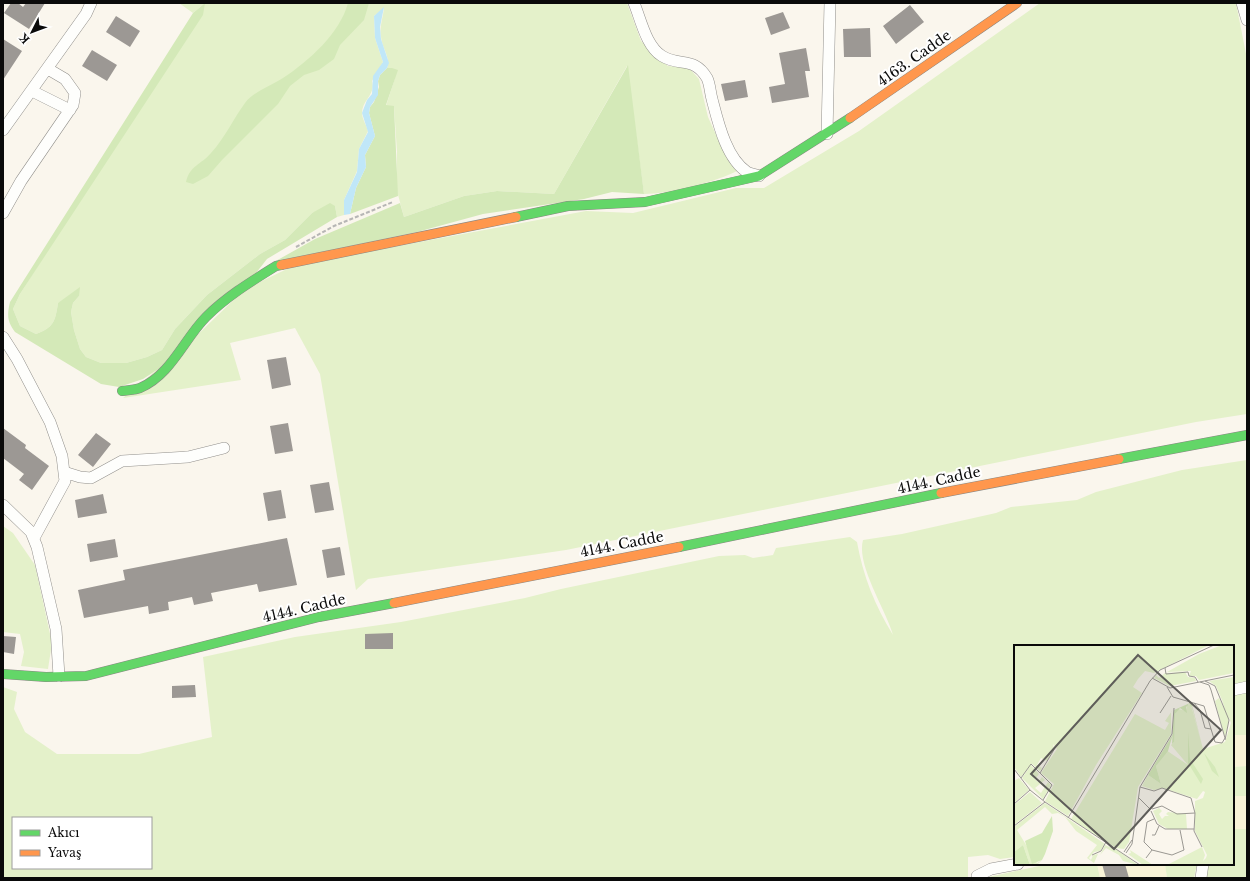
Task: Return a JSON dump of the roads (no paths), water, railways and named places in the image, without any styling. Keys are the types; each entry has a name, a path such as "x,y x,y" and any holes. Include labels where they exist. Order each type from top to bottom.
{"street":[{"path":"3,130 48,69 86,14 91,3"},
{"path":"634,3 648,39 654,49 670,60 697,66 703,72 708,80 720,131 726,144 736,159 748,172 759,176"},
{"path":"827,134 830,3"},
{"name":"4163. Cadde","path":"122,391 138,388 153,381 167,368 185,342 206,317 243,285 276,266 568,206 645,202 759,176 827,134 1017,3"},
{"path":"1242,3 1247,20"},
{"path":"3,213 21,180 73,105 75,93 65,79 48,69"},
{"path":"32,91 70,110"},
{"path":"3,337 17,359 50,422 62,456 65,481 34,538"},
{"name":"4144. Cadde","path":"3,674 86,676 319,617 620,559 1041,473 1247,435"},
{"path":"64,472 80,477 91,478 122,461 188,457 224,448"},
{"path":"3,505 19,519 31,532 34,538 48,587 56,629 59,676"},
{"path":"1234,690 1247,687"},
{"path":"977,876 991,869 1014,865"},
{"path":"1201,878 1203,865"}],"water":[{"path":"384,7 380,27 381,39 389,63 387,68 380,75 378,81 378,95 370,107 369,113 375,136 365,155 366,167 356,188 350,214 344,215 344,200 357,172 359,149 368,132 362,113 367,100 372,94 373,76 383,62 375,38 374,16"}]}
